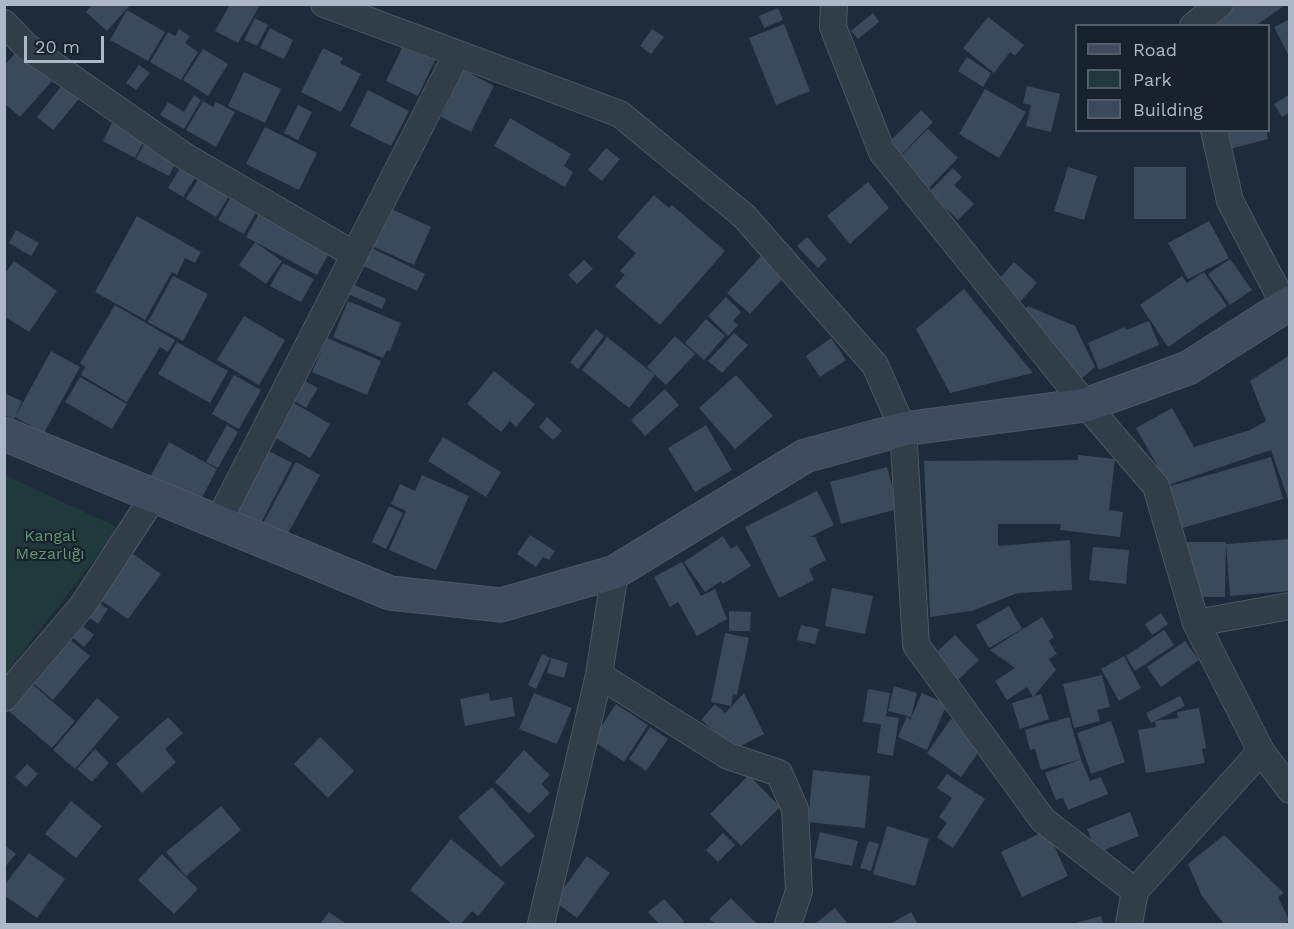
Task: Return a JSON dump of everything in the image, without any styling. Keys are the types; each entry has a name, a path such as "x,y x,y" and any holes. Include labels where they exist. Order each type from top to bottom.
{"street":[{"path":"324,4 620,114 744,216 875,365 903,429 916,645 1043,820 1135,891"},
{"path":"834,4 833,27 882,152 1086,405 1156,486 1196,623 1261,751 1290,790"},
{"path":"1186,4 1191,24"},
{"path":"1195,24 1220,4"},
{"path":"4,23 26,46 186,156 355,255"},
{"path":"218,522 457,54"},
{"path":"4,434 390,593 501,605 615,572 805,456 903,429 1086,405 1188,368 1287,304 1230,201 1214,132"},
{"path":"4,698 83,605 154,496"},
{"path":"541,924 599,675 615,572"},
{"path":"1196,623 1290,606"},
{"path":"599,675 728,756 779,773 795,808 799,891 789,924"},
{"path":"1129,924 1135,891 1261,751"}],"green space":[{"name":"Kangal Mezarlığı","path":"5,475 119,528 5,675"}],"building":[{"path":"93,4 131,4 107,31 86,12"},
{"path":"230,4 260,5 238,43 215,31"},
{"path":"1229,4 1287,4 1258,24 1211,24"},
{"path":"778,8 783,20 764,28 759,16"},
{"path":"127,10 165,32 148,61 110,40"},
{"path":"873,13 879,22 858,39 851,31"},
{"path":"988,17 1024,45 1015,56 1010,52 994,73 963,48"},
{"path":"255,18 268,25 257,46 244,40"},
{"path":"1290,19 1290,58 1274,27"},
{"path":"784,24 810,91 776,105 749,38"},
{"path":"270,28 293,40 284,59 260,48"},
{"path":"179,29 190,36 185,43 198,52 181,80 150,62 168,32 175,36"},
{"path":"652,29 664,37 651,54 640,46"},
{"path":"403,46 435,60 418,96 386,81"},
{"path":"323,48 343,58 340,63 361,74 341,112 301,92"},
{"path":"203,49 228,64 208,96 183,80"},
{"path":"18,50 52,81 20,117 4,103 4,66"},
{"path":"967,57 991,73 983,87 958,71"},
{"path":"139,65 150,73 136,90 126,83"},
{"path":"464,70 494,86 471,132 441,117"},
{"path":"244,72 281,89 265,123 228,106"},
{"path":"62,85 79,99 53,130 37,117"},
{"path":"1027,86 1060,94 1051,132 1026,126 1031,105 1023,103"},
{"path":"985,89 1026,112 999,158 959,134"},
{"path":"368,90 409,111 391,146 350,126"},
{"path":"1290,94 1290,112 1282,117 1274,104"},
{"path":"194,95 201,100 184,129 160,115 168,102 184,112"},
{"path":"203,101 213,107 216,102 235,112 216,147 186,130"},
{"path":"298,105 312,112 298,140 284,133"},
{"path":"921,110 933,122 898,158 885,146"},
{"path":"510,118 571,154 564,166 573,172 565,187 494,146"},
{"path":"112,123 144,141 135,158 103,141"},
{"path":"265,127 317,153 299,190 246,164"},
{"path":"928,129 958,158 927,190 897,160"},
{"path":"1222,132 1266,132 1268,139 1226,150"},
{"path":"145,143 177,161 169,176 136,159"},
{"path":"606,148 620,159 602,181 588,170"},
{"path":"183,163 199,172 183,197 168,188"},
{"path":"1068,167 1097,176 1084,220 1054,211"},
{"path":"1134,167 1186,167 1186,219 1134,219"},
{"path":"953,168 962,177 954,185 974,204 958,220 929,192"},
{"path":"202,173 232,191 216,217 186,199"},
{"path":"868,182 889,208 850,244 827,216"},
{"path":"234,191 260,205 244,234 218,220"},
{"path":"654,195 669,208 672,205 725,251 660,325 615,286 625,275 620,271 636,253 617,237"},
{"path":"263,206 334,244 317,275 246,237"},
{"path":"389,208 431,227 414,265 372,246"},
{"path":"137,216 201,252 195,263 185,258 177,275 172,272 145,320 95,292"},
{"path":"1209,221 1229,258 1188,279 1168,243"},
{"path":"16,230 39,243 31,256 9,243"},
{"path":"807,237 827,259 818,268 797,246"},
{"path":"255,242 282,261 266,284 239,265"},
{"path":"370,247 425,274 417,291 361,265"},
{"path":"761,256 784,277 750,314 727,293"},
{"path":"1230,259 1252,290 1230,305 1208,274"},
{"path":"584,260 593,269 577,284 568,275"},
{"path":"14,261 57,291 29,332 4,316 4,275"},
{"path":"1014,262 1037,283 1020,302 997,281"},
{"path":"283,263 314,279 301,302 270,286"},
{"path":"1204,272 1227,306 1168,347 1140,305 1182,276 1187,283"},
{"path":"173,276 208,294 183,341 148,322"},
{"path":"352,284 386,299 382,309 348,294"},
{"path":"964,289 1033,373 950,393 916,329"},
{"path":"726,297 741,312 733,321 738,325 728,336 708,316"},
{"path":"348,301 401,323 390,351 387,350 383,358 333,337"},
{"path":"115,305 175,340 168,352 160,347 127,402 81,375 85,367 80,363"},
{"path":"1028,306 1075,326 1095,367 1080,380 1022,311"},
{"path":"244,316 285,340 259,385 217,360"},
{"path":"706,319 725,336 704,360 685,343"},
{"path":"1149,321 1159,345 1099,370 1088,343 1125,327 1126,330"},
{"path":"596,329 604,336 578,369 570,362"},
{"path":"734,333 748,345 722,373 708,361"},
{"path":"675,336 695,354 666,385 647,367"},
{"path":"607,337 655,375 629,408 582,370"},
{"path":"327,338 381,361 367,395 312,372"},
{"path":"831,338 846,360 820,377 806,356"},
{"path":"177,342 228,371 210,403 158,374"},
{"path":"51,351 80,367 44,433 15,417"},
{"path":"1290,355 1290,505 1271,450 1168,485 1136,428 1172,408 1194,447 1250,430 1266,421 1250,381"},
{"path":"494,371 535,404 516,427 510,421 501,432 467,404"},
{"path":"234,375 261,390 239,429 212,414"},
{"path":"736,375 773,416 735,449 699,408"},
{"path":"80,377 127,404 112,429 65,402"},
{"path":"305,381 318,388 306,408 293,400"},
{"path":"665,389 679,405 645,436 631,420"},
{"path":"4,393 22,401 14,419 4,415"},
{"path":"289,400 330,424 310,458 269,434"},
{"path":"547,417 562,431 553,440 539,427"},
{"path":"227,425 238,432 218,468 206,462"},
{"path":"706,425 732,470 695,492 668,448"},
{"path":"443,437 501,472 486,497 428,461"},
{"path":"169,442 217,469 198,505 149,479"},
{"path":"265,449 292,463 260,525 232,511"},
{"path":"1078,455 1115,459 1109,510 1123,512 1120,537 1060,530 1061,524 998,524 998,546 1070,540 1072,590 1018,593 971,611 930,617 924,461 1078,460"},
{"path":"1271,457 1283,499 1179,529 1167,487"},
{"path":"296,462 320,475 287,535 263,523"},
{"path":"887,467 898,509 841,524 830,482"},
{"path":"422,475 469,496 436,570 389,550 406,511 391,504 400,484 415,491"},
{"path":"817,491 834,525 810,537 815,537 826,560 809,569 814,580 779,598 745,527"},
{"path":"389,506 403,513 386,549 372,542"},
{"path":"530,535 555,551 549,560 543,557 536,567 517,554"},
{"path":"723,536 731,549 737,545 751,566 723,584 721,581 705,592 684,562"},
{"path":"1290,539 1290,591 1230,596 1226,544"},
{"path":"1184,542 1226,542 1225,597 1194,597"},
{"path":"1093,547 1129,550 1126,584 1089,580"},
{"path":"125,548 161,574 128,619 92,594"},
{"path":"682,562 701,596 715,589 727,619 697,636 678,602 670,607 654,577"},
{"path":"832,588 873,596 865,634 825,626"},
{"path":"92,598 108,609 98,624 82,612"},
{"path":"1009,606 1022,629 989,648 976,625"},
{"path":"729,611 751,612 750,631 729,631"},
{"path":"1161,613 1168,624 1152,635 1145,624"},
{"path":"1042,617 1054,637 1049,641 1057,654 1049,659 1056,670 1033,697 1027,687 1007,700 995,681 1015,668 990,650"},
{"path":"75,620 94,635 84,647 66,632"},
{"path":"801,625 819,629 815,644 797,640"},
{"path":"1164,630 1174,645 1135,671 1126,656"},
{"path":"725,633 749,638 737,695 733,694 731,706 711,702"},
{"path":"63,634 90,656 53,700 26,677"},
{"path":"955,635 979,660 955,683 930,658"},
{"path":"1185,641 1199,660 1161,687 1147,667"},
{"path":"542,654 550,658 536,689 528,685"},
{"path":"1124,656 1141,688 1119,701 1101,669"},
{"path":"551,658 568,663 564,678 547,673"},
{"path":"1102,675 1110,707 1097,710 1100,721 1074,728 1063,684"},
{"path":"25,678 75,721 52,748 4,707"},
{"path":"894,686 917,693 911,717 888,711"},
{"path":"868,689 890,693 886,716 899,718 893,756 877,753 881,724 863,722"},
{"path":"489,693 490,701 512,697 515,716 465,726 460,699"},
{"path":"534,693 572,708 557,744 519,729"},
{"path":"744,693 764,734 735,749 701,720 715,704 725,713"},
{"path":"922,693 947,704 927,750 898,737 907,716 910,720"},
{"path":"1041,694 1049,719 1020,729 1012,703"},
{"path":"1180,696 1185,706 1151,723 1146,713"},
{"path":"97,698 119,717 75,769 53,750"},
{"path":"616,704 648,725 624,762 592,740"},
{"path":"1199,708 1206,748 1202,749 1205,763 1146,773 1138,730 1156,727 1155,721 1178,718 1177,712"},
{"path":"168,717 183,733 165,749 176,762 142,793 116,764"},
{"path":"1069,717 1081,759 1041,770 1035,749 1030,750 1025,730"},
{"path":"951,719 985,743 961,777 927,753"},
{"path":"1111,721 1125,762 1091,774 1077,733"},
{"path":"650,727 668,739 646,771 629,759"},
{"path":"320,737 354,771 328,798 294,764"},
{"path":"95,749 109,763 92,782 77,769"},
{"path":"524,750 550,775 541,784 550,793 529,814 495,782"},
{"path":"1081,759 1090,781 1101,777 1108,794 1068,810 1063,798 1056,800 1045,773"},
{"path":"27,764 38,774 26,787 15,777"},
{"path":"813,770 870,776 865,828 808,822"},
{"path":"947,774 985,799 953,848 937,837 947,823 939,817 952,798 937,788"},
{"path":"749,775 780,807 741,846 710,814"},
{"path":"492,787 535,836 501,867 458,817"},
{"path":"71,801 102,826 76,858 45,834"},
{"path":"221,806 241,830 186,876 166,852"},
{"path":"1130,812 1139,836 1097,853 1087,829"},
{"path":"887,826 929,839 915,886 873,874"},
{"path":"1047,830 1068,876 1022,897 1001,852"},
{"path":"820,832 858,841 852,866 814,858"},
{"path":"723,833 735,845 718,862 706,850"},
{"path":"1224,835 1284,893 1278,897 1289,920 1285,924 1224,924 1202,896 1188,864"},
{"path":"451,839 505,883 478,916 472,911 461,924 452,924 410,890"},
{"path":"869,841 879,844 871,871 860,868"},
{"path":"4,845 16,854 4,868"},
{"path":"29,853 65,879 37,918 4,895 4,886"},
{"path":"162,854 198,889 174,914 138,880"},
{"path":"587,856 610,873 577,918 554,901"},
{"path":"731,898 757,924 715,924 709,919"},
{"path":"664,899 684,921 681,924 659,924 648,912"},
{"path":"835,908 848,924 815,924"},
{"path":"329,912 346,924 320,924"},
{"path":"911,912 918,924 890,924"},
{"path":"1101,916 1103,924 1073,924"}]}
